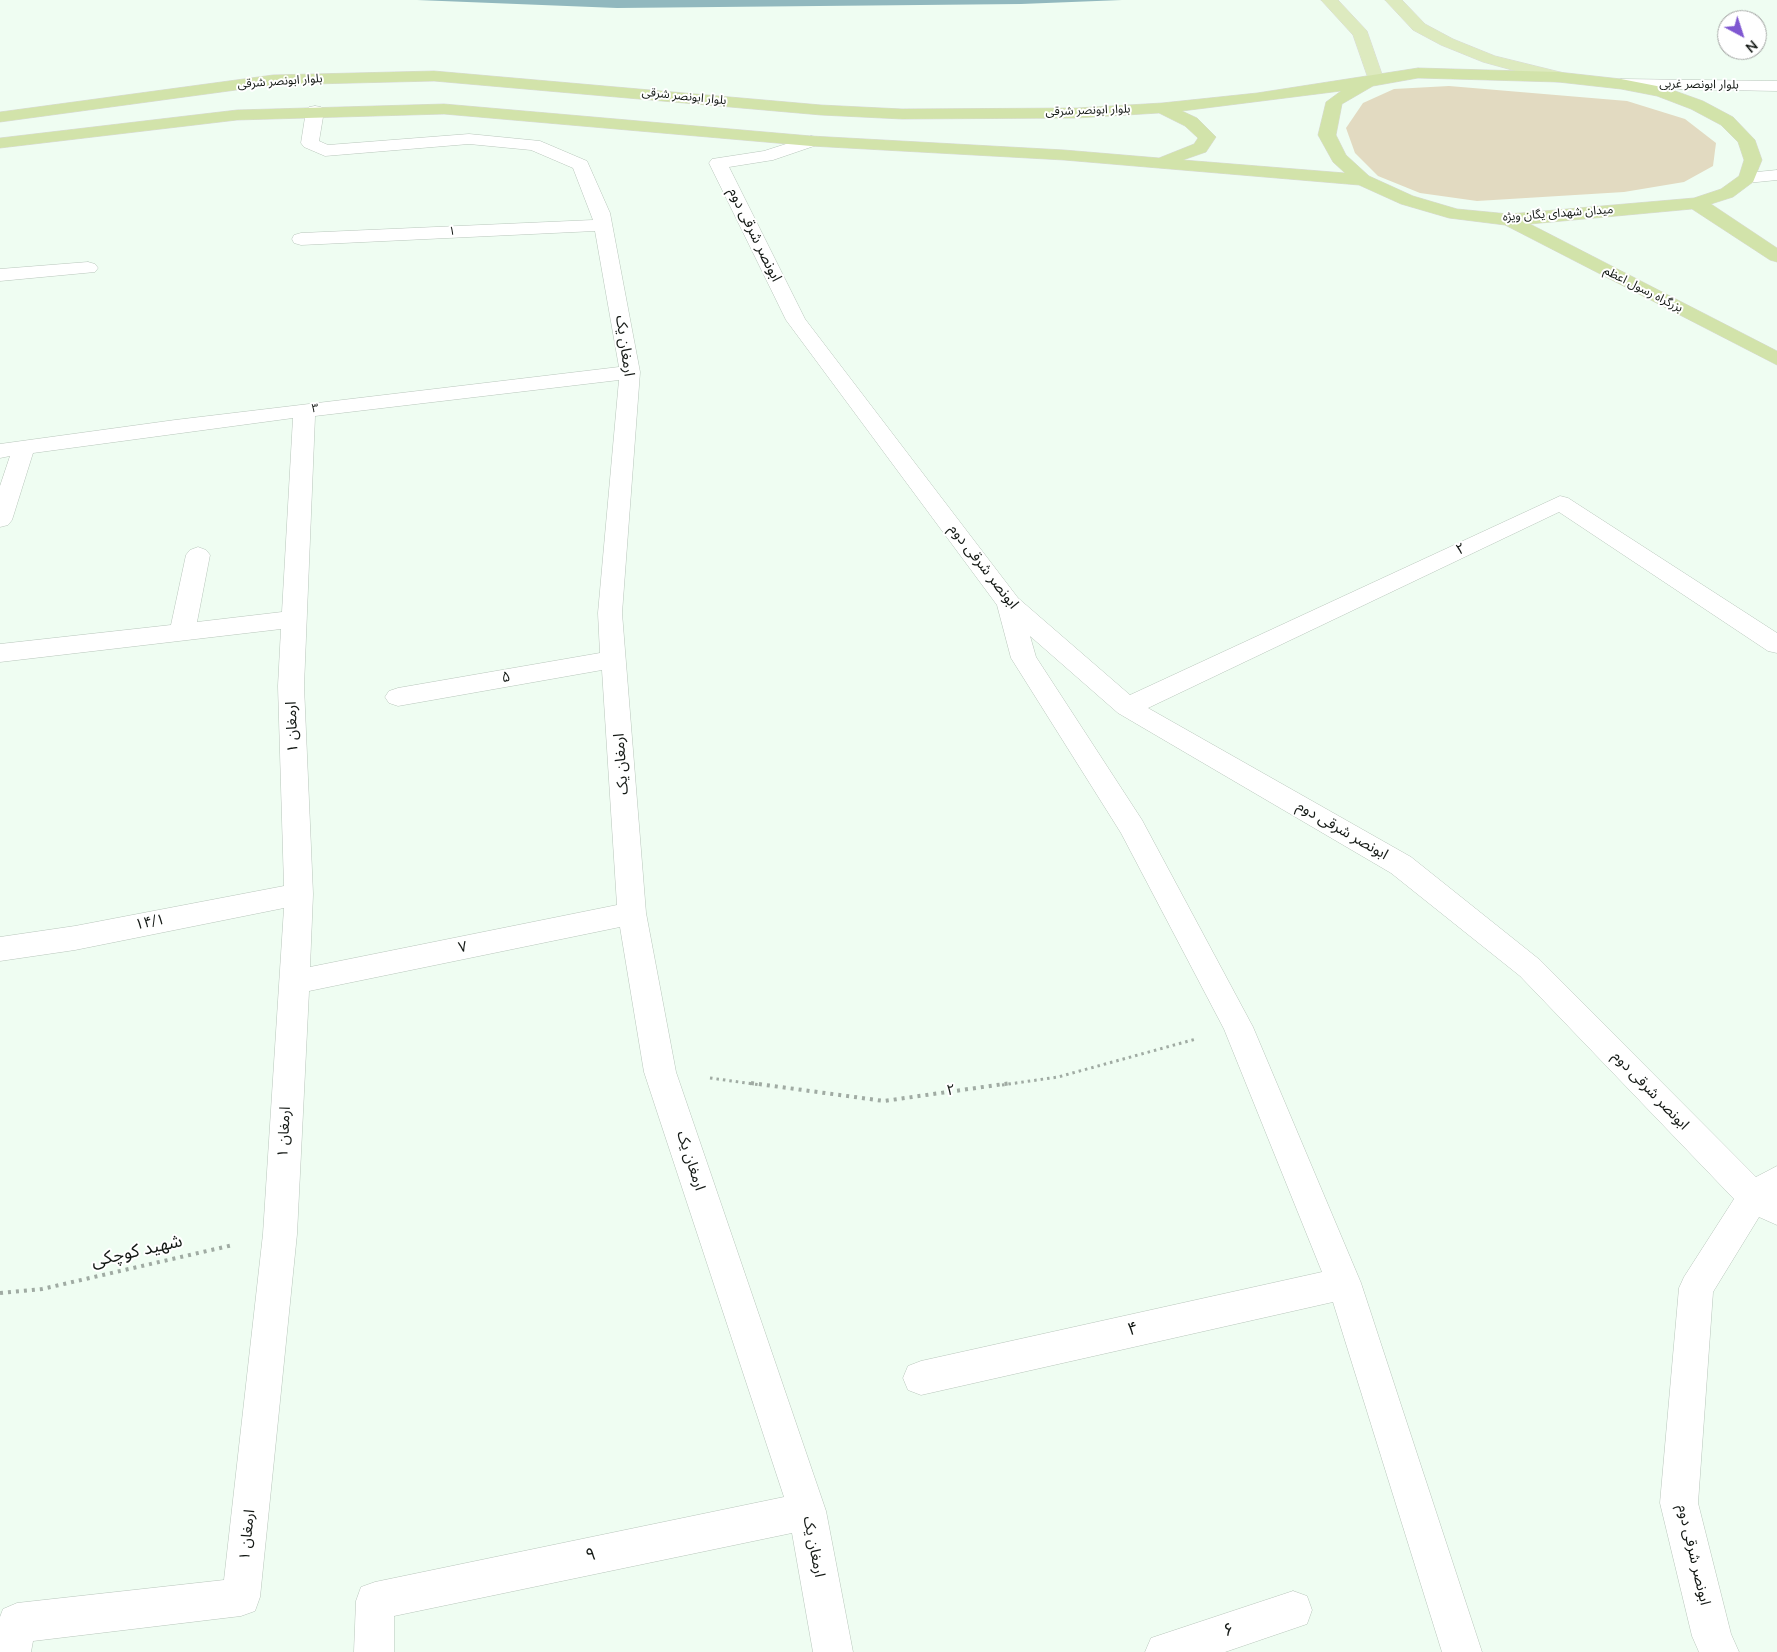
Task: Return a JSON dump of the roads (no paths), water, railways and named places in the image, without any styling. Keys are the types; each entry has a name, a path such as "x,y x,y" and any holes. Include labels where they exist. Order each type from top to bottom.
{"highway":[{"name":"میدان شهدای یگان ویژه","path":"1418,73 1558,78 1621,84 1661,92 1697,105 1727,121 1746,140 1753,160 1747,178 1727,193 1696,203 1509,220 1456,214 1407,200 1363,180 1339,158 1327,135 1334,102 1372,81 1418,73"},
{"name":"بلوار ابونصر شرقی","path":"0,117 273,80 434,76 588,88 821,110 902,114 1077,113 1162,108 1257,98 1372,81"},
{"path":"1159,162 1200,148 1207,137 1191,122 1162,108"},
{"name":"بلوار ابونصر شرقی","path":"0,143 237,115 315,111 444,109 811,141 1159,162 1363,180"},
{"path":"1696,203 1777,256"},
{"name":"بزرگراه رسول اعظم","path":"1509,220 1777,359"}],"main road":[{"path":"1330,0 1350,19 1361,34 1372,81"},
{"path":"1393,0 1419,27 1434,36 1510,66 1558,78"}],"street":[{"name":"بلوار ابونصر غربی","path":"1621,84 1777,86"},
{"name":"ارمغان یک","path":"315,111 310,142 325,152 469,138 534,145 581,165 601,213 630,372 610,613 632,913 660,1072 807,1511 833,1652"},
{"name":"ابونصر شرقی دوم","path":"811,141 767,156 718,163 796,320 1009,604 1127,707 1401,865 1530,968 1769,1196 1696,1288 1679,1503 1712,1636 1719,1652"},
{"path":"1747,178 1777,174"},
{"name":"۱","path":"301,239 603,225"},
{"path":"0,275 88,268"},
{"name":"۳","path":"0,451 304,410 630,372"},
{"name":"ارمغان ۱","path":"10,1652 17,1623 241,1597 280,1234 299,894 291,686 304,410"},
{"path":"0,520 24,448"},
{"name":"۲","path":"1127,707 1560,504 1777,645"},
{"path":"182,633 198,555"},
{"path":"1009,604 1024,658 1132,827 1238,1027 1344,1283 1462,1652"},
{"path":"0,653 294,619"},
{"name":"۵","path":"398,697 614,660"},
{"name":"۱۴/۱","path":"0,949 74,938 299,894"},
{"name":"۷","path":"294,982 632,913"},
{"name":"۴","path":"921,1378 1344,1283"},
{"name":"۹","path":"374,1652 376,1601 807,1511"},
{"name":"۶","path":"1165,1652 1292,1610"}],"water":[{"path":"417,0 1122,0 1021,4 617,8"}]}
